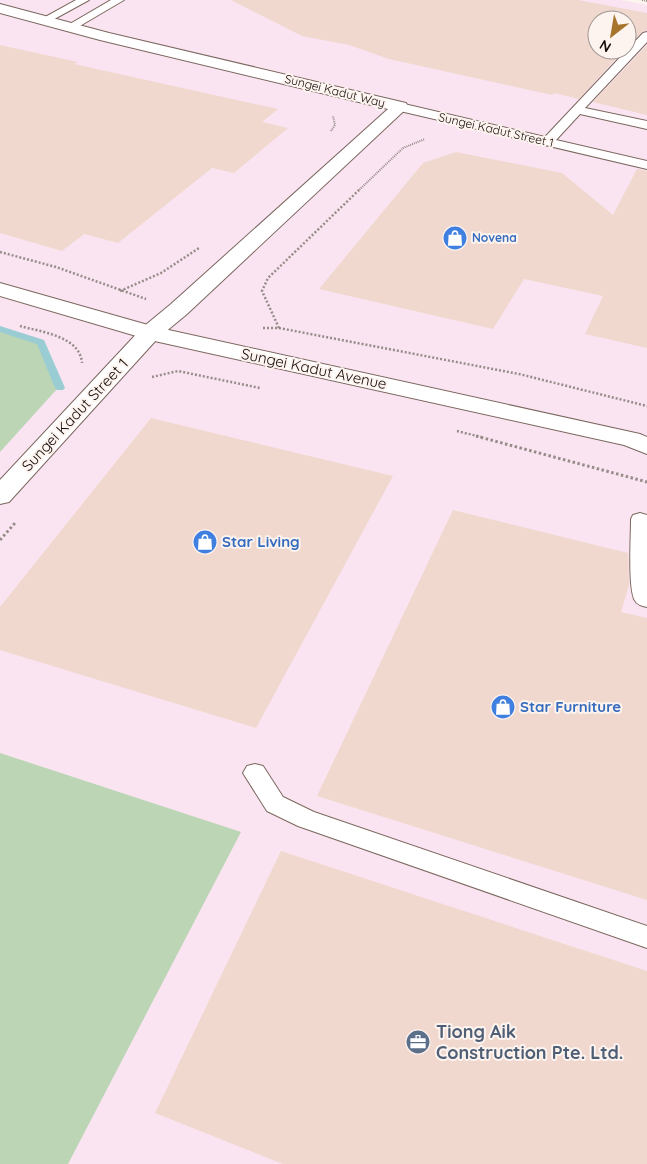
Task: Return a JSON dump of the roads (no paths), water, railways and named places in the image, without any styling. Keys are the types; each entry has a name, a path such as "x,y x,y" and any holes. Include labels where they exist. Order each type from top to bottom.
{"street":[{"name":"Sungei Kadut Way","path":"0,8 68,28 400,107"},
{"name":"Sungei Kadut Way","path":"150,333 179,309 400,107"},
{"name":"Sungei Kadut Avenue","path":"0,289 150,333 642,442"},
{"name":"Sungei Kadut Street 1","path":"0,496 150,333"}],"lane":[{"path":"43,21 84,0"},
{"path":"68,28 119,0"},
{"path":"546,142 647,35"},
{"name":"Sungei Kadut Street 1","path":"400,107 647,165"},
{"path":"577,110 647,125"},
{"name":"Sungei Kadut Street 1","path":"593,153 633,156 647,154"},
{"path":"640,519 641,565 644,598 647,600"},
{"path":"255,772 275,804 306,819 647,937"}],"waterway":[{"path":"0,329 41,342 60,388"}],"place":[{"name":"Novena","path":"455,238"},
{"name":"Star Living","path":"205,542"},
{"name":"Star Furniture","path":"503,707"},
{"name":"Tiong Aik Construction Pte. Ltd.","path":"418,1042"}]}
